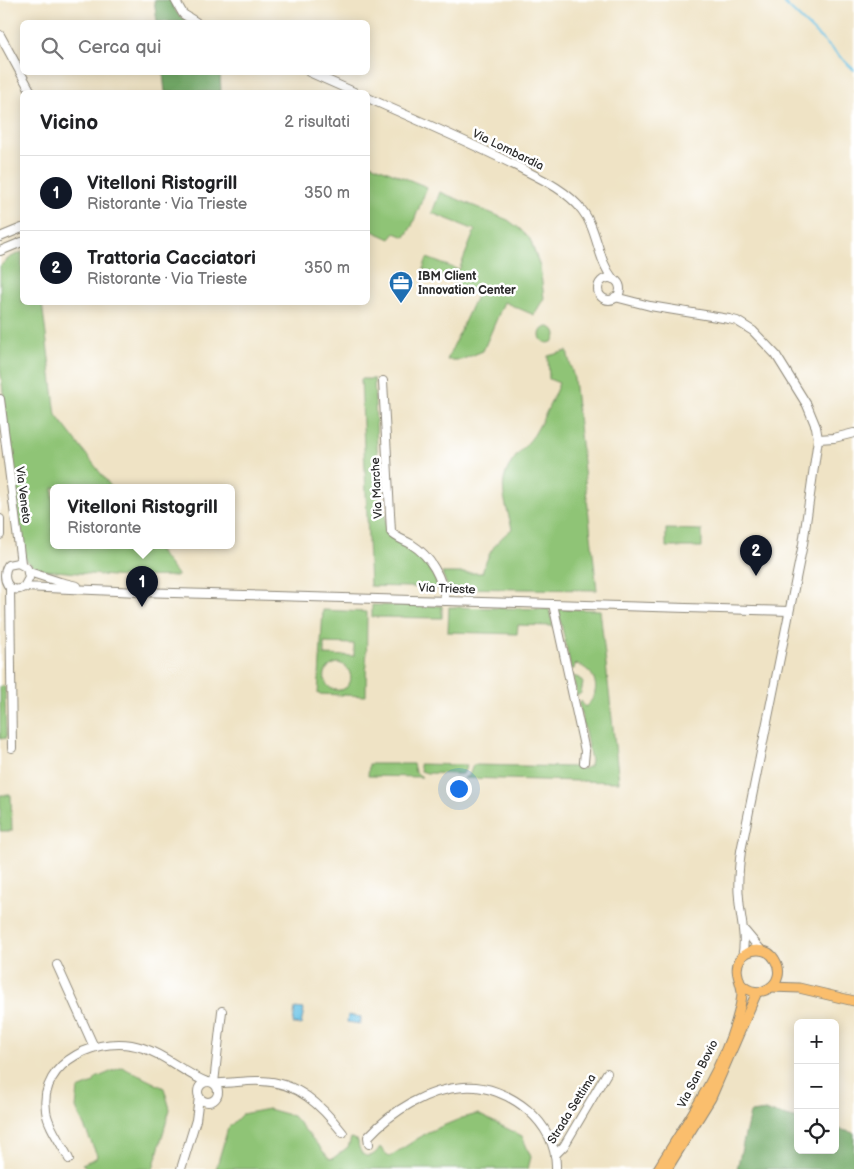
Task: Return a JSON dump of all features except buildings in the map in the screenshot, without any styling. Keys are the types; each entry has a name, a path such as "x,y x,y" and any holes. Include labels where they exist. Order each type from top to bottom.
{"main road":[{"path":"740,983 746,988 757,992 764,991 776,981 778,973 778,966 774,957 768,953 761,950 753,950 742,957"},
{"name":"Via San Bovio","path":"658,1169 703,1096 724,1052 740,1008 742,994 737,970 742,957"},
{"path":"778,973 798,988"},
{"path":"771,987 798,988 854,1001"},
{"name":"Via San Bovio","path":"667,1169 711,1098 757,992"}],"street":[{"path":"175,0 183,14 193,20"},
{"path":"0,35 20,72"},
{"path":"22,75 30,90"},
{"path":"316,75 350,90"},
{"name":"Via Lombardia","path":"370,99 482,149 550,183 570,198 583,211 592,226 607,271 618,284 617,294 607,299 599,294 598,287 602,280 603,260"},
{"path":"0,237 20,229"},
{"path":"0,251 20,243"},
{"path":"602,280 606,278 613,279"},
{"path":"617,294 628,300 650,306 729,318 753,330 773,351 800,392 813,418 818,439 807,519 790,611 741,850 738,892 744,930 742,957"},
{"name":"Via Marche","path":"383,381 391,532 418,549 428,559 440,578 446,601"},
{"name":"Via Veneto","path":"0,399 21,564"},
{"path":"818,439 834,438 854,433"},
{"name":"Via Veneto","path":"0,519 0,535"},
{"path":"12,748 10,589 3,581 1,570 10,564 21,564 29,572 60,582 103,591"},
{"path":"10,589 19,590 24,587 29,580 29,572"},
{"path":"24,587 103,591"},
{"name":"Via Trieste","path":"103,591 790,611"},
{"path":"553,604 585,751 584,762"},
{"path":"744,930 761,950"},
{"path":"57,964 94,1047"},
{"path":"210,1082 222,1011"},
{"path":"69,1159 48,1120 46,1111 48,1086 54,1075 63,1065 76,1055 94,1047 112,1043 129,1044 158,1054 180,1069 210,1082 218,1092 215,1099"},
{"path":"180,1069 205,1102 215,1099"},
{"name":"Strada Settima","path":"555,1155 564,1146 607,1074"},
{"path":"181,1169 196,1120 200,1086 210,1082 277,1082 296,1088 313,1100 343,1133"},
{"path":"196,1120 230,1086 242,1082"},
{"name":"Strada Settima","path":"369,1144 368,1137 381,1123 413,1103 430,1095 464,1087 479,1088 500,1094 532,1113 541,1122 554,1150 556,1169"}],"green space":[{"path":"154,0 171,0 177,13 186,20 157,20"},
{"path":"163,75 220,75 221,90 165,90"},
{"path":"370,164 427,187 412,226 405,237 395,233 390,239 370,230"},
{"path":"440,192 508,220 530,239 540,267 544,298 534,315 504,302 483,351 461,360 447,360 477,294 423,269 427,258 459,270 475,230 432,213"},
{"path":"20,253 20,305 42,305 56,415 109,484 50,484 50,549 157,549 178,576 124,577 44,570 36,569 23,557 0,367 0,266 9,258"},
{"path":"545,327 551,327 556,332 554,341 545,343 540,338 540,332"},
{"path":"567,351 574,379 597,590 448,588 442,573 482,573 493,548 512,529 503,486 506,473 512,462 534,435 559,383 549,379 548,356"},
{"path":"361,379 374,379 380,511 385,512 387,534 410,548 421,558 430,569 439,588 370,586"},
{"path":"666,529 702,530 702,547 666,547"},
{"path":"372,605 442,606 442,618 372,617"},
{"path":"449,607 549,609 553,626 518,625 517,634 448,632"},
{"path":"558,609 600,610 619,782 464,778 469,776 473,765 577,767 583,769 590,766 591,760 579,704 581,701 585,707 591,701 596,689 595,682 593,676 582,667 575,664 574,669 571,669"},
{"path":"323,610 367,612 366,696 318,694","holes":["324,643 354,644 354,656 324,655","338,663 347,668 351,676 349,685 340,690 334,690 326,683 325,673 332,665"]},
{"path":"573,676 579,678 583,683 581,693 577,696"},
{"path":"0,686 5,686 6,738 0,739"},
{"path":"369,764 413,764 415,772 422,777 368,776"},
{"path":"419,764 467,765 461,774 427,773 421,771"},
{"path":"0,795 11,795 12,831 0,831"},
{"path":"122,1067 164,1088 170,1109 153,1169 88,1169 82,1164 96,1158 97,1155 76,1108 78,1089 93,1083 96,1078"},
{"path":"268,1109 293,1116 329,1158 332,1159 348,1147 351,1138 358,1141 361,1151 366,1156 373,1155 380,1147 389,1157 428,1132 462,1118 478,1114 522,1136 531,1157 528,1169 216,1169 228,1128 242,1114"},
{"path":"766,1111 794,1118 794,1154 839,1154 839,1129 854,1133 854,1169 737,1169 750,1113"}],"water":[{"path":"295,1008 304,1009 301,1025 293,1024"},
{"path":"348,1015 361,1017 360,1024 347,1022"}],"waterway":[{"path":"781,0 854,70"}],"place":[{"name":"IBM Client Innovation Center","path":"401,304"},
{"name":"Trattoria Cacciatori","path":"756,576"},
{"name":"Vitelloni Ristogrill","path":"142,607"}]}
